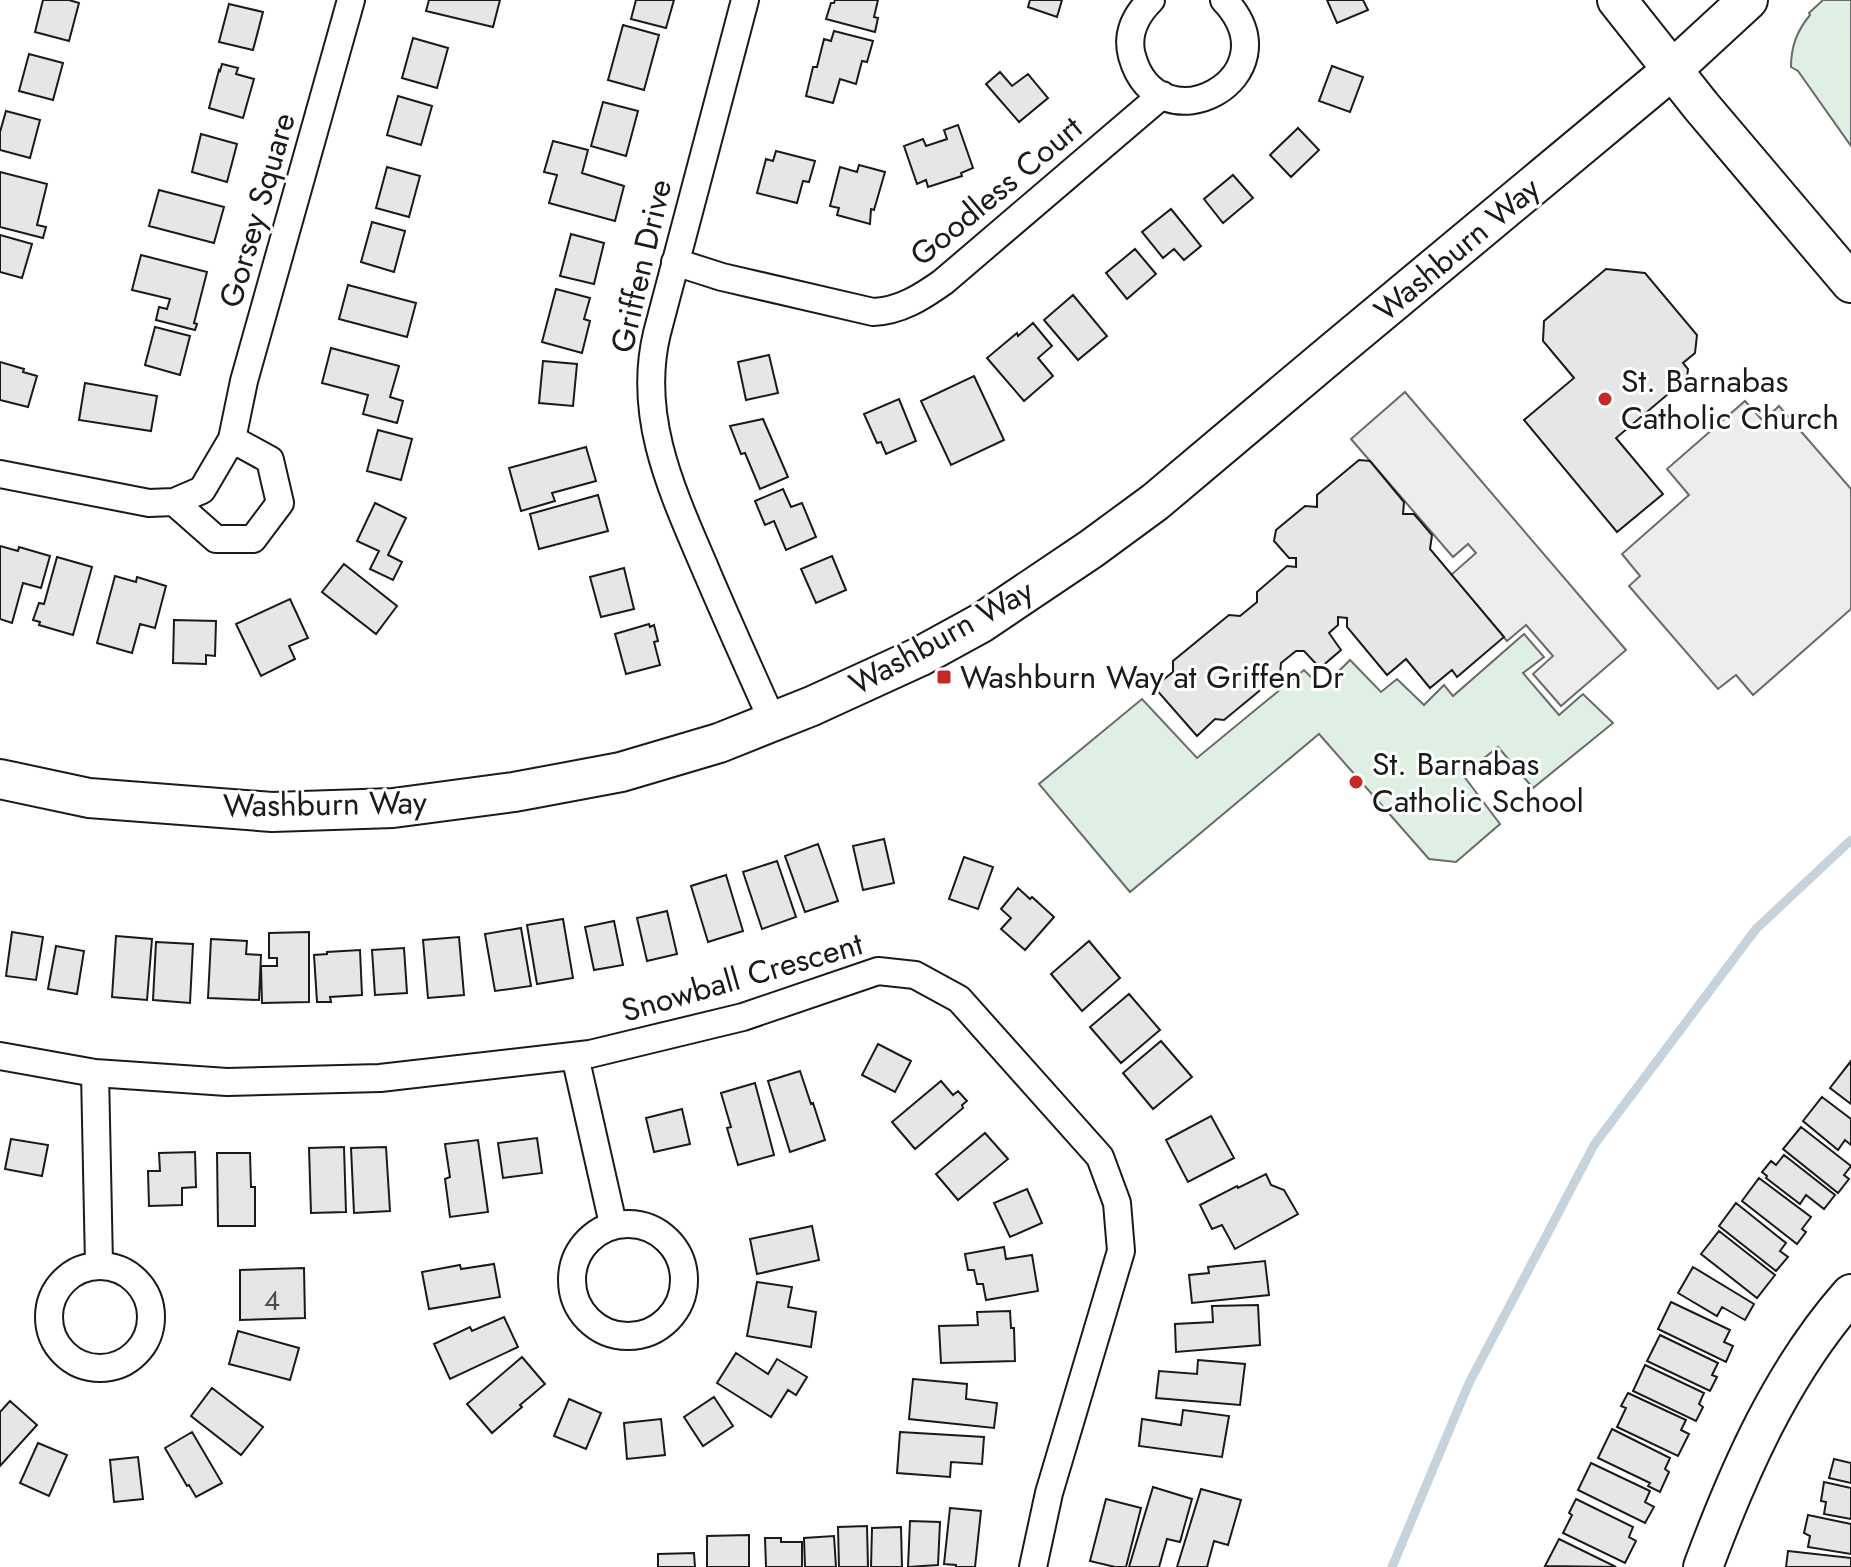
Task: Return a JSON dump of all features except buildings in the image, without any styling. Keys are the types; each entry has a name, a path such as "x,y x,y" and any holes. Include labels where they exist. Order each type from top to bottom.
{"street":[{"name":"Gorsey Square","path":"174,502 202,490 232,439 244,381 351,0"},
{"name":"Griffen Drive","path":"745,0 652,354 649,392 656,435 672,490 773,722"},
{"path":"1151,0 1140,12 1132,29 1130,48 1135,67 1146,84 1162,95 1179,101 1213,95 1227,85 1238,71 1244,54 1244,35 1238,17 1224,0"},
{"path":"1617,0 1851,283"},
{"name":"Washburn Way","path":"0,779 89,798 272,812 393,808 514,792 621,772 719,743 919,657 981,623 1143,512 1672,70 1748,0"},
{"name":"Goodless Court","path":"675,262 722,277 873,312 890,311 921,297 943,282 1162,95"},
{"path":"0,474 149,503 174,502 216,539 253,539 280,503 270,460 232,439"},
{"name":"Snowball Crescent","path":"0,1056 95,1073 227,1082 380,1078 575,1056 743,1017 878,971 915,975 959,999 1100,1157 1117,1203 1121,1251 1049,1493 1033,1567"},
{"path":"575,1056 613,1224"},
{"path":"95,1073 99,1264"},
{"path":"613,1224 646,1225 672,1244 685,1274 680,1306 658,1330 626,1338 615,1335 595,1328 574,1303 570,1270 585,1241 613,1224"},
{"path":"1703,1567 1762,1426 1824,1325 1851,1294"}],"green space":[{"path":"1823,0 1851,0 1851,146 1798,71 1791,67 1798,33 1809,13"},
{"path":"1524,634 1544,657 1523,673 1559,715 1583,694 1613,723 1533,788 1498,747 1463,775 1500,824 1456,862 1429,859 1319,734 1130,892 1039,784 1142,699 1197,758 1304,670 1322,688 1350,660 1381,692 1397,679 1424,705 1444,685 1453,696"}],"shaded area":[{"path":"1405,392 1626,650 1561,706 1533,674 1553,656 1526,625 1507,641 1451,575 1476,553 1468,544 1453,557 1351,439"},
{"path":"1745,401 1763,421 1779,406 1851,489 1851,609 1753,695 1736,675 1718,689 1629,586 1640,576 1622,554 1689,495 1667,469"}],"waterway":[{"path":"1392,1567 1469,1383 1594,1145 1756,929 1851,840"}],"place":[{"name":"St. Barnabas Catholic Church","path":"1605,399"},
{"name":"Washburn Way at Griffen Dr","path":"944,677"},
{"name":"St. Barnabas Catholic School","path":"1356,782"}]}
